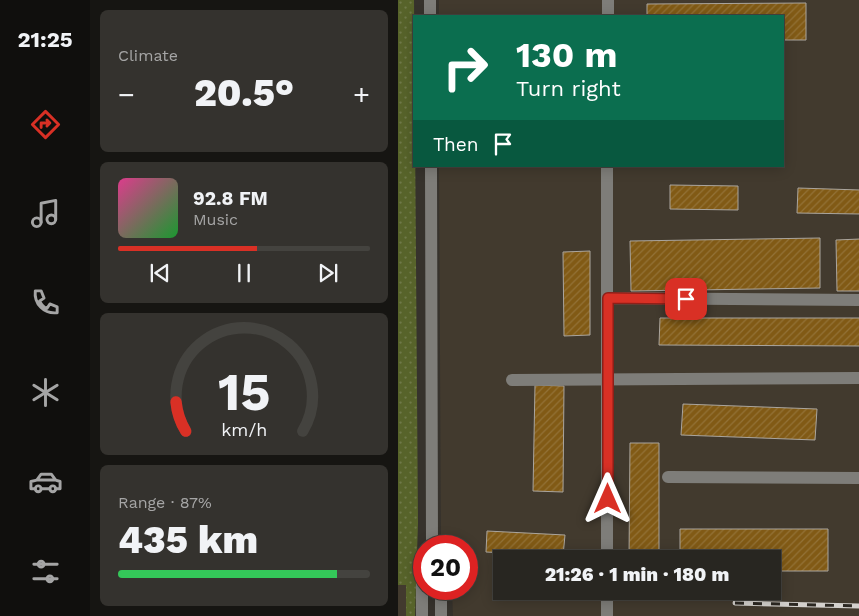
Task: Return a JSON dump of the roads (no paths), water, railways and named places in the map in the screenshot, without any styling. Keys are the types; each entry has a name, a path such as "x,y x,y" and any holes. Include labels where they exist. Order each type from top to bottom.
{"street":[{"path":"430,0 430,15"},
{"path":"608,0 608,15"},
{"path":"431,167 432,535"},
{"path":"607,167 607,550"},
{"path":"608,298 860,300"},
{"path":"512,380 860,378"},
{"path":"668,477 860,478"},
{"path":"422,600 422,616"},
{"path":"441,600 441,616"},
{"path":"607,600 607,616"}],"railway":[{"path":"735,603 860,606"}]}
